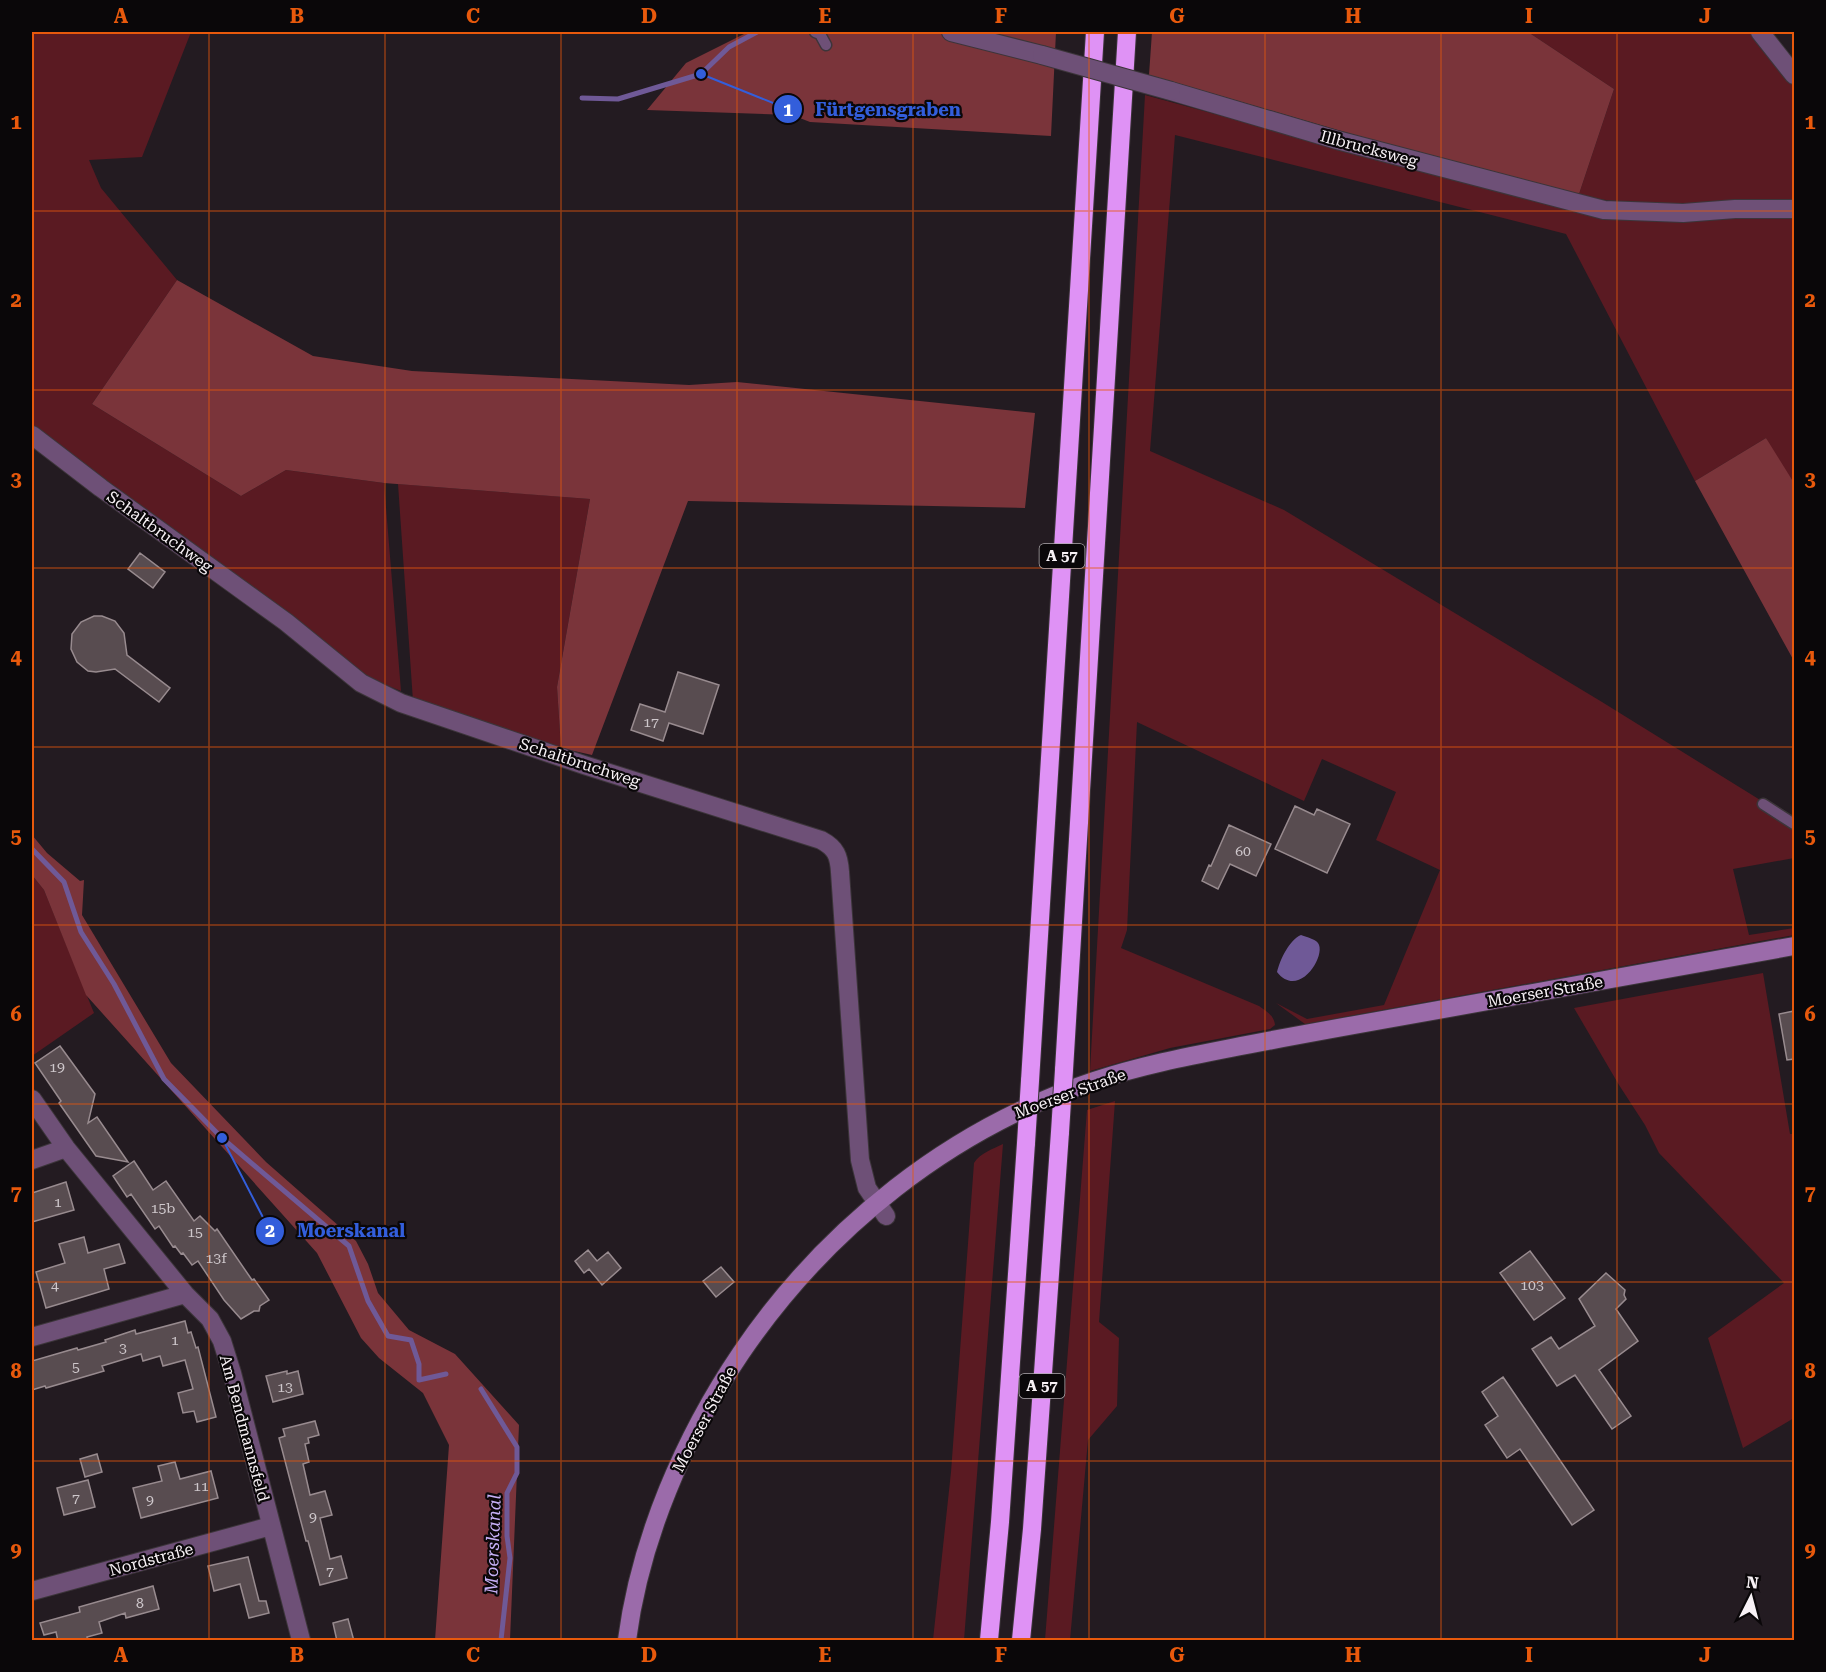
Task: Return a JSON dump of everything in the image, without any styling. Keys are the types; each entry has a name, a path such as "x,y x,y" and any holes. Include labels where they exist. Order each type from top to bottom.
{"highway":[{"name":"A 57","path":"989,1641 1000,1522 1026,1143 1095,32"},
{"name":"A 57","path":"1021,1641 1060,1132 1127,32"}],"street":[{"name":"Illbrucksweg","path":"951,32 1171,91 1337,140 1604,210 1683,213 1735,209 1794,209"},
{"path":"1760,32 1794,75"},
{"name":"Schaltbruchweg","path":"32,435 110,495 286,622 361,683 401,704 821,840 832,846 839,856 860,1160 867,1188 881,1209"},
{"name":"Moerser Straße","path":"627,1641 642,1564 681,1458 717,1389 768,1312 828,1245 881,1209 954,1146 1012,1114 1093,1081 1159,1062 1794,946"},
{"name":"Am Bendmannsfeld","path":"32,1099 66,1148 185,1294 210,1318 222,1341 301,1641"},
{"path":"32,1160 66,1148"},
{"path":"32,1337 185,1294"},
{"name":"Nordstraße","path":"32,1591 271,1526"}],"lane":[{"path":"814,32 820,34 826,45"},
{"path":"1764,804 1794,824"}],"shaded area":[{"path":"32,32 191,32 142,157 89,160 101,188 177,280 92,404 241,496 286,470 384,483 401,691 371,679 114,490 32,426"},
{"path":"748,32 1056,32 1051,136 810,122 792,115 647,110 686,63"},
{"path":"1152,32 1528,32 1614,89 1578,197 1149,75"},
{"path":"1528,32 1753,32 1794,83 1794,203 1662,206 1578,197 1614,89"},
{"path":"1145,95 1575,212 1636,220 1794,216 1794,505 1766,438 1695,481 1566,234 1175,135 1150,451 1284,510 1794,821 1794,858 1733,869 1749,935 1794,928 1794,935 1305,1024 1276,1003 1307,1019 1384,1005 1440,870 1376,840 1396,792 1322,759 1304,801 1137,722 1127,930 1121,948 1259,1006 1271,1016 1275,1025 1270,1029 1170,1048 1090,1071"},
{"path":"177,280 313,356 412,371 689,385 737,382 1035,413 1025,508 688,501 592,755 561,748 557,687 590,499 384,483 286,470 241,496 92,404"},
{"path":"1766,438 1794,483 1794,661 1695,481"},
{"path":"398,484 590,499 557,687 561,748 413,701"},
{"path":"32,835 47,853 80,881 84,880 82,915 171,1063 266,1162 356,1241 368,1264 378,1293 409,1330 455,1354 519,1425 510,1640 435,1640 449,1445 423,1393 379,1358 361,1338 317,1253 86,995 44,890 32,875"},
{"path":"32,875 44,890 94,1013 32,1056"},
{"path":"1301,935 1318,943 1320,949 1318,957 1315,965 1302,978 1294,981 1285,979 1277,972 1278,967 1289,946"},
{"path":"1763,973 1790,1134 1794,1134 1794,1418 1743,1448 1708,1338 1784,1283 1659,1153 1645,1125 1574,1008"},
{"path":"1115,1101 1099,1322 1119,1338 1117,1406 1088,1440 1070,1640 1045,1640 1087,1110"},
{"path":"1003,1144 964,1640 933,1640 951,1472 974,1163 983,1154"}],"building":[{"path":"140,553 165,572 153,588 128,569"},
{"path":"94,616 102,616 115,621 124,633 127,655 170,688 159,702 115,669 88,671 77,662 71,649 72,634 81,622"},
{"path":"678,672 719,685 703,734 669,723 663,741 631,730 640,704 665,712"},
{"path":"1295,806 1314,815 1317,809 1350,824 1327,873 1275,849"},
{"path":"1229,825 1271,844 1256,876 1230,864 1218,889 1202,881"},
{"path":"1794,1011 1794,1059 1787,1060 1779,1014"},
{"path":"60,1046 95,1094 88,1123 97,1117 128,1162 96,1156 59,1103 61,1101 35,1063"},
{"path":"134,1161 153,1190 166,1181 194,1221 200,1216 215,1231 217,1229 252,1280 254,1279 269,1300 260,1306 259,1311 254,1311 241,1319 224,1300 198,1261 192,1265 183,1253 181,1254 175,1246 173,1247 159,1226 155,1229 131,1194 127,1197 113,1176"},
{"path":"66,1182 74,1210 32,1222 32,1193"},
{"path":"84,1237 88,1253 119,1244 125,1263 104,1269 109,1289 46,1308 36,1272 65,1263 59,1244"},
{"path":"588,1250 597,1261 608,1252 621,1268 602,1285 589,1269 584,1273 575,1261"},
{"path":"1530,1251 1565,1298 1534,1320 1500,1273"},
{"path":"721,1267 734,1282 716,1297 703,1281"},
{"path":"1606,1273 1625,1290 1626,1299 1616,1309 1638,1341 1599,1370 1631,1416 1612,1429 1575,1375 1557,1386 1532,1349 1551,1337 1559,1349 1595,1326 1579,1299"},
{"path":"185,1321 188,1333 191,1332 196,1348 198,1347 216,1417 197,1422 194,1411 183,1413 178,1393 193,1389 185,1360 163,1366 160,1356 143,1361 141,1354 102,1366 104,1371 32,1390 32,1361 106,1342 105,1340 135,1330 136,1334"},
{"path":"287,1371 287,1374 298,1371 303,1394 273,1402 266,1376"},
{"path":"1503,1377 1594,1510 1572,1525 1520,1449 1507,1458 1485,1425 1498,1416 1482,1392"},
{"path":"315,1421 319,1435 308,1438 309,1443 305,1444 309,1462 303,1464 310,1495 325,1491 332,1515 320,1518 330,1559 341,1556 347,1578 320,1585 279,1438 285,1436 283,1429"},
{"path":"97,1454 102,1472 85,1477 80,1459"},
{"path":"175,1462 180,1479 211,1471 218,1498 141,1518 133,1488 162,1481 158,1466"},
{"path":"88,1480 95,1507 64,1515 57,1488"},
{"path":"248,1557 259,1601 266,1601 269,1613 249,1618 240,1584 214,1591 208,1566"},
{"path":"153,1586 159,1609 126,1618 125,1613 99,1622 102,1633 87,1637 88,1641 58,1641 56,1632 44,1635 40,1623 80,1612 79,1607"},
{"path":"348,1619 354,1641 337,1641 333,1623"}],"waterway":[{"path":"582,98 618,99 701,74 729,47 757,32"},
{"name":"Moerskanal","path":"32,849 64,882 81,932 114,984 164,1079 222,1138 349,1246 368,1301 388,1336 411,1340 419,1364 419,1380 446,1374"},
{"name":"Moerskanal","path":"481,1389 517,1447 517,1473 507,1493 507,1536 510,1558 501,1640"}],"place":[{"name":"Fürtgensgraben","path":"701,74"},
{"name":"Moerskanal","path":"222,1138"}]}
